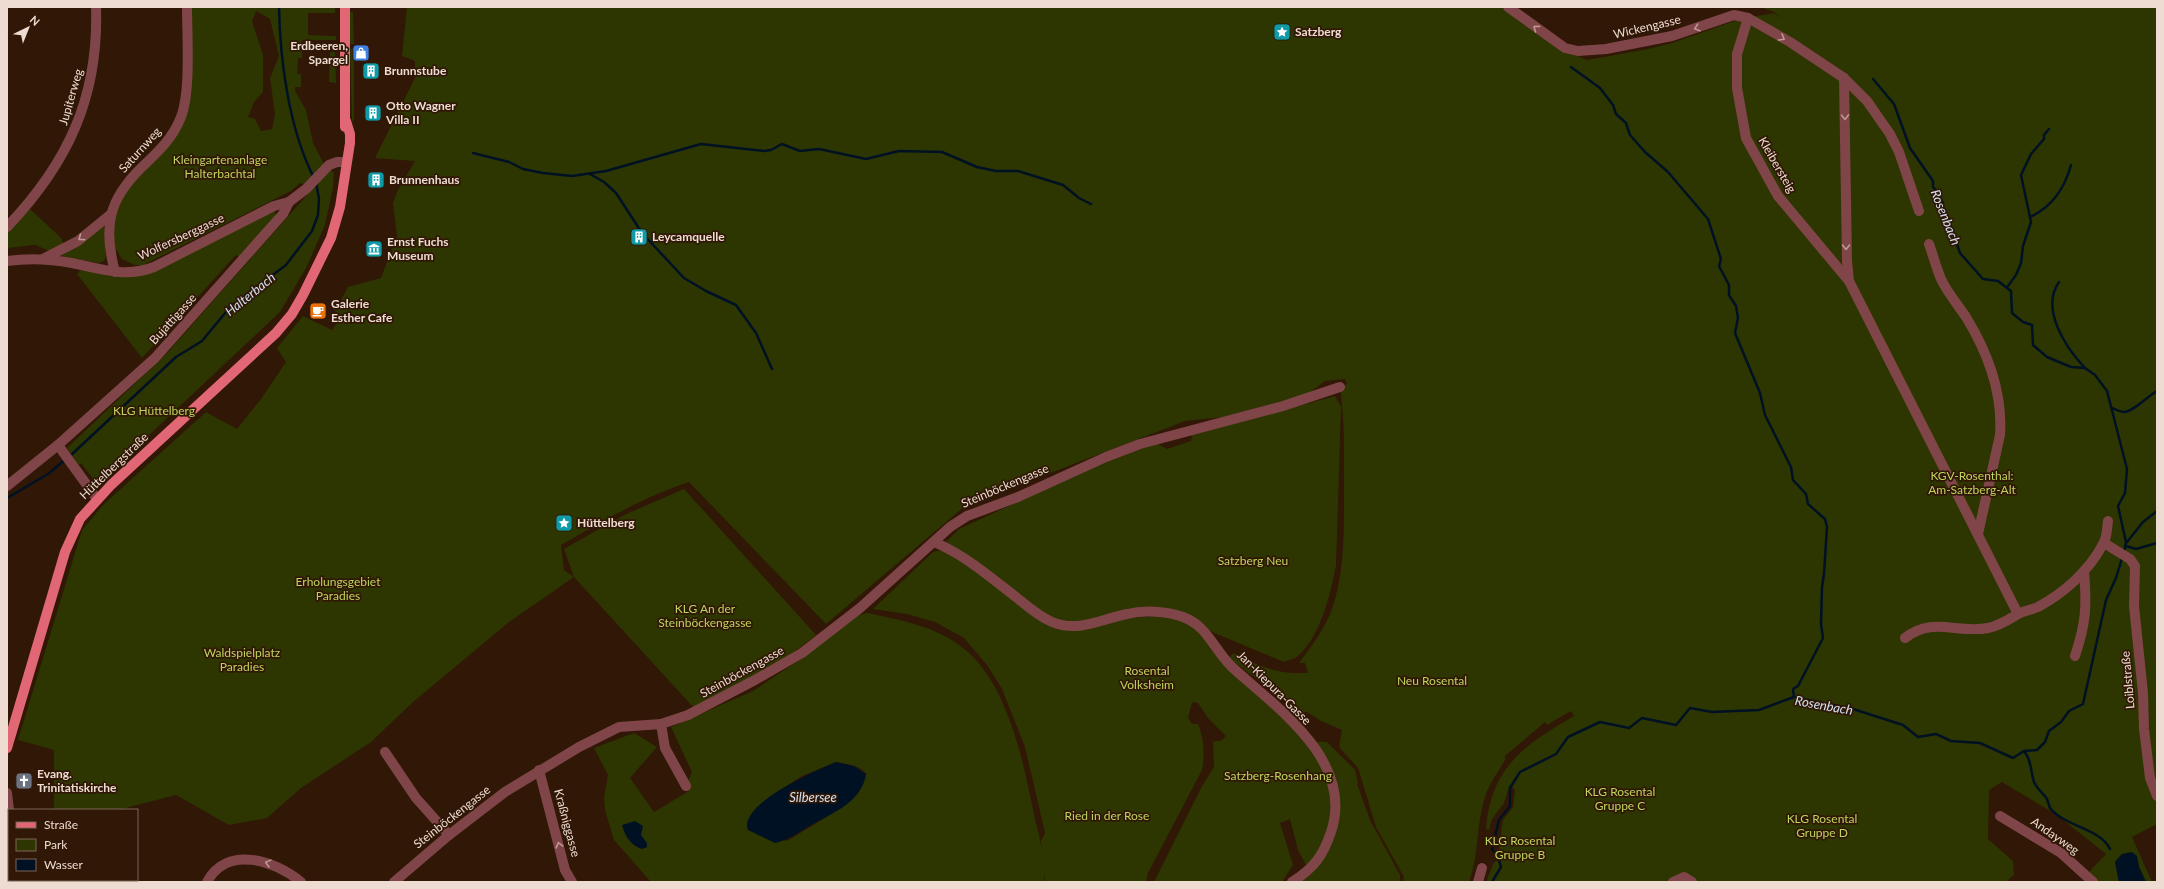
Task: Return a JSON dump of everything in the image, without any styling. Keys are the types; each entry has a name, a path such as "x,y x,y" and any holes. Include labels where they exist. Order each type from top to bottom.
{"main road":[{"name":"Hüttelbergstraße","path":"7,748 68,543 80,519 97,499 266,342 292,314 310,284 331,238 340,207 346,162 343,151 346,121 345,7"}],"street":[{"name":"Jupiterweg","path":"7,227 28,205 62,156 80,117 93,65 96,7"},
{"name":"Saturnweg","path":"115,272 108,240 111,214 127,184 167,142 182,116 186,93 187,7"},
{"name":"Wickengasse","path":"1508,7 1564,48 1578,51 1606,49 1672,36 1732,11"},
{"path":"1732,11 1748,18 1790,42 1844,78 1867,101 1890,134 1899,152 1919,211"},
{"name":"Kleibersteig","path":"1748,18 1737,54 1738,88 1746,138 1778,196 1849,281"},
{"path":"1844,78 1846,261 1849,281 2018,614"},
{"name":"Bujattigasse","path":"7,486 61,449 165,348 283,214 289,202 306,189 325,168 334,162 346,162"},
{"name":"Wolfersberggasse","path":"7,261 44,259 115,272 139,272 154,267 274,206 289,202"},
{"name":"Saturnweg","path":"44,259 78,241 111,214"},
{"path":"1929,244 1941,280 1967,319 1987,359 1998,392 2001,422 2000,435 1978,534"},
{"name":"Steinböckengasse","path":"394,882 449,835 505,792 539,770 604,733 619,728 661,724 708,706 802,653 860,608 958,520 978,510 1018,497 1127,449 1283,406 1340,387"},
{"path":"61,449 97,499"},
{"path":"1906,638 1921,627 1936,626 1987,628 2007,622 2018,614 2038,607 2062,592 2084,571 2106,545 2108,521"},
{"name":"Jan-Kiepura-Gasse","path":"934,542 958,554 1035,612 1056,624 1074,627 1087,626 1128,614 1149,612 1173,614 1183,617 1203,629 1231,666 1252,682 1281,710 1313,745 1323,759 1329,772 1336,801 1333,828 1326,847 1315,865 1292,882"},
{"name":"Loiblstraße","path":"2106,545 2132,561 2135,568 2134,606 2143,693 2144,729 2150,778 2157,796"},
{"path":"2075,656 2084,629 2087,604 2084,571"},
{"path":"661,724 665,748 686,786"},
{"path":"385,752 416,798 449,835"},
{"name":"Kraßniggasse","path":"539,770 566,870 572,882"},
{"path":"7,793 8,808"},
{"name":"Andayweg","path":"2000,816 2061,852 2090,881"},
{"path":"207,882 218,868 232,860 244,860 274,865 290,873 301,882"},
{"path":"1478,882 1482,868"},
{"path":"1673,882 1684,878 1692,882"}],"green space":[{"name":"KLG Hüttelberg","path":"192,7 335,7 335,13 308,13 308,35 336,36 336,40 302,40 302,58 298,58 297,74 301,74 301,87 295,87 295,91 306,110 313,143 328,172 331,170 334,173 333,188 325,225 306,268 280,312 97,484 81,463 79,465 67,448 167,353 307,195 305,183 300,183 291,191 143,265 135,265 122,259 114,246 112,233 116,214 126,192 137,177 161,155 191,80","holes":["256,11 270,19 279,56 270,78 275,114 272,129 261,131 255,119 248,117 254,102 263,92 263,55 252,21"]},
{"path":"407,7 1501,7 1555,46 1587,60 1672,43 1740,19 1774,13 1784,20 1774,12 1760,7 2157,7 2157,824 2132,837 2152,882 2146,882 2139,867 2138,861 2122,854 2115,862 2119,882 2096,882 2087,874 2106,854 2057,815 2002,782 1989,790 1988,839 2013,861 2014,875 2006,882 1486,882 1494,862 1503,859 1499,847 1503,820 1513,807 1515,790 1510,784 1504,803 1492,819 1489,830 1486,829 1489,808 1495,789 1513,760 1540,737 1574,716 1571,711 1547,725 1545,722 1505,756 1505,760 1491,783 1485,797 1469,882 1403,882 1404,877 1376,827 1358,768 1339,747 1342,730 1321,721 1307,712 1301,713 1229,658 1234,653 1269,669 1308,673 1305,663 1299,663 1321,632 1331,612 1339,583 1343,552 1344,452 1343,413 1340,387 1347,384 1345,379 1325,381 1308,394 1223,417 1185,421 965,506 826,624 689,482 639,502 561,545 564,570 574,577 509,622 413,702 371,742 301,788 267,818 229,825 176,795 122,809 54,809 54,750 18,740 82,530 104,504 206,412 237,429 261,399 286,362 277,348 303,316 332,330 341,317 335,311 348,287 381,278 397,236 393,203 397,192 415,161 375,158 415,78 415,61 402,56"},
{"path":"349,12 353,12 354,44 349,44"},
{"path":"350,49 354,49 354,120 352,122"},
{"path":"330,52 335,52 336,83 329,82"},
{"path":"29,208 61,238 64,245 50,251 35,245 7,248 7,230"},
{"name":"Kleingartenanlage Halterbachtal","path":"274,211 276,215 240,257 236,255 142,358 77,274 82,269 127,276"},
{"path":"104,226 105,260 99,263 61,256"},
{"path":"1335,396 1341,407 1336,565 1328,601 1313,638 1306,648 1295,658 1284,662 1212,632 1180,611 1142,610 1123,619 1156,617 1180,620 1189,623 1305,741 1327,742 1355,770 1357,784 1370,820 1400,875 1400,882 1300,882 1311,874 1298,850 1290,819 1280,823 1293,865 1282,882 1154,882 1202,786 1214,767 1213,742 1222,740 1226,736 1208,718 1198,703 1192,702 1188,718 1192,724 1198,724 1202,735 1204,753 1202,770 1148,873 1146,882 1045,882 1041,841 1045,833 1025,747 1002,689 987,665 964,638 935,622 907,614 873,609 933,552 942,550 949,544 946,542 959,529 1089,469 1144,448 1158,444 1167,449 1191,441 1192,435"},
{"name":"KLG An der Steinböckengasse","path":"684,489 816,635 786,658 694,708 574,577 564,549 624,515"},
{"path":"868,613 908,622 946,636 968,652 982,668 995,687 1005,708 1020,753 1042,850 1044,882 651,882 614,840 605,810 604,797 608,775 594,748 634,733 657,747 630,778 654,812 689,791 686,786 692,772 671,727 753,691 807,655 858,615","holes":["836,762 852,765 866,774 865,779 825,818 787,841 748,830 747,822 768,798 802,776"]}],"water":[{"name":"Silbersee","path":"836,762 854,766 866,774 859,792 846,805 795,835 780,842 775,843 748,830 748,820 766,799 797,780"},
{"path":"635,821 643,826 641,835 647,843 647,847 642,849 635,846 629,840 622,825"},
{"path":"2132,852 2137,856 2139,867 2146,882 2119,882 2115,862 2122,854"}],"waterway":[{"name":"Halterbach","path":"279,7 281,50 292,117 305,159 314,178"},
{"path":"1571,67 1600,88 1613,105 1616,114 1626,123 1630,135 1645,152 1668,172 1708,219 1721,259 1719,266 1729,285 1729,295 1736,306 1738,318 1735,333 1760,393 1765,415 1791,467 1793,480 1806,494 1808,504 1825,519 1827,527 1822,587 1821,624 1823,638 1798,686 1793,689 1794,697"},
{"name":"Rosenbach","path":"1873,79 1894,104 1910,148 1933,181 1933,187 1939,194 1943,204 1941,209 1948,218 1960,253 1983,279 1998,281 2011,291 2012,313 2023,322 2032,325 2033,345 2047,357 2071,367 2085,368 2095,375 2107,391 2127,469 2125,493 2118,506 2126,542 2124,553"},
{"path":"2008,286 2016,275 2021,263 2023,246 2031,222 2021,175 2031,154 2044,139 2044,135 2049,129"},
{"path":"473,153 509,162 523,169 572,176 606,171 701,144 764,151 771,150 782,144 800,151 819,149 866,159 899,151 942,152 977,167 996,171 1018,171 1063,185 1079,198 1091,204"},
{"path":"2030,217 2045,208 2056,196 2065,181 2071,165"},
{"path":"590,174 604,182 616,193 642,233 684,278 706,291 736,305 756,333 772,369"},
{"name":"Halterbach","path":"70,456 176,357 202,341 231,306 286,265 312,231 318,215 319,199 316,182"},
{"path":"2059,282 2054,293 2052,304 2054,316 2063,339 2085,368"},
{"path":"2112,408 2123,412 2128,411 2136,407 2157,391"},
{"name":"Halterbach","path":"7,498 48,474 66,459"},
{"path":"2127,542 2143,522 2157,511"},
{"name":"Rosenbach","path":"2126,546 2136,549 2157,543"},
{"name":"Rosenbach","path":"1492,882 1501,867 1498,857 1492,849 1499,820 1510,806 1510,788 1520,772 1556,754 1568,737 1600,722 1629,728 1642,718 1676,725 1690,708 1712,712 1759,710 1794,697 1853,709 1903,725 1918,737 1936,734 1951,741 1980,743 2013,758 2024,751 2037,750 2045,742 2049,731 2061,722 2069,711 2083,704 2106,600 2116,578 2122,558"},
{"path":"2024,751 2030,762 2034,782 2047,799 2050,808 2064,819 2099,836 2110,849"}],"place":[{"name":"Satzberg","path":"1282,32"},
{"name":"Erdbeeren, Spargel","path":"361,53"},
{"name":"Brunnstube","path":"371,71"},
{"name":"Otto Wagner Villa II","path":"373,113"},
{"name":"Brunnenhaus","path":"376,180"},
{"name":"Leycamquelle","path":"639,237"},
{"name":"Ernst Fuchs Museum","path":"374,249"},
{"name":"Galerie Esther Cafe","path":"318,311"},
{"name":"Hüttelberg","path":"564,523"},
{"name":"Evang. Trinitatiskirche","path":"24,781"}],"park label":[{"name":"KGV-Rosenthal: Am-Satzberg-Alt","path":"1972,483"},
{"name":"Satzberg Neu","path":"1253,561"},
{"name":"Erholungsgebiet Paradies","path":"338,589"},
{"name":"Waldspielplatz Paradies","path":"242,660"},
{"name":"Rosental Volksheim","path":"1147,678"},
{"name":"Neu Rosental","path":"1432,681"},
{"name":"Satzberg-Rosenhang","path":"1278,776"},
{"name":"KLG Rosental Gruppe C","path":"1620,799"},
{"name":"Ried in der Rose","path":"1107,816"},
{"name":"KLG Rosental Gruppe D","path":"1822,826"},
{"name":"KLG Rosental Gruppe B","path":"1520,848"}]}
